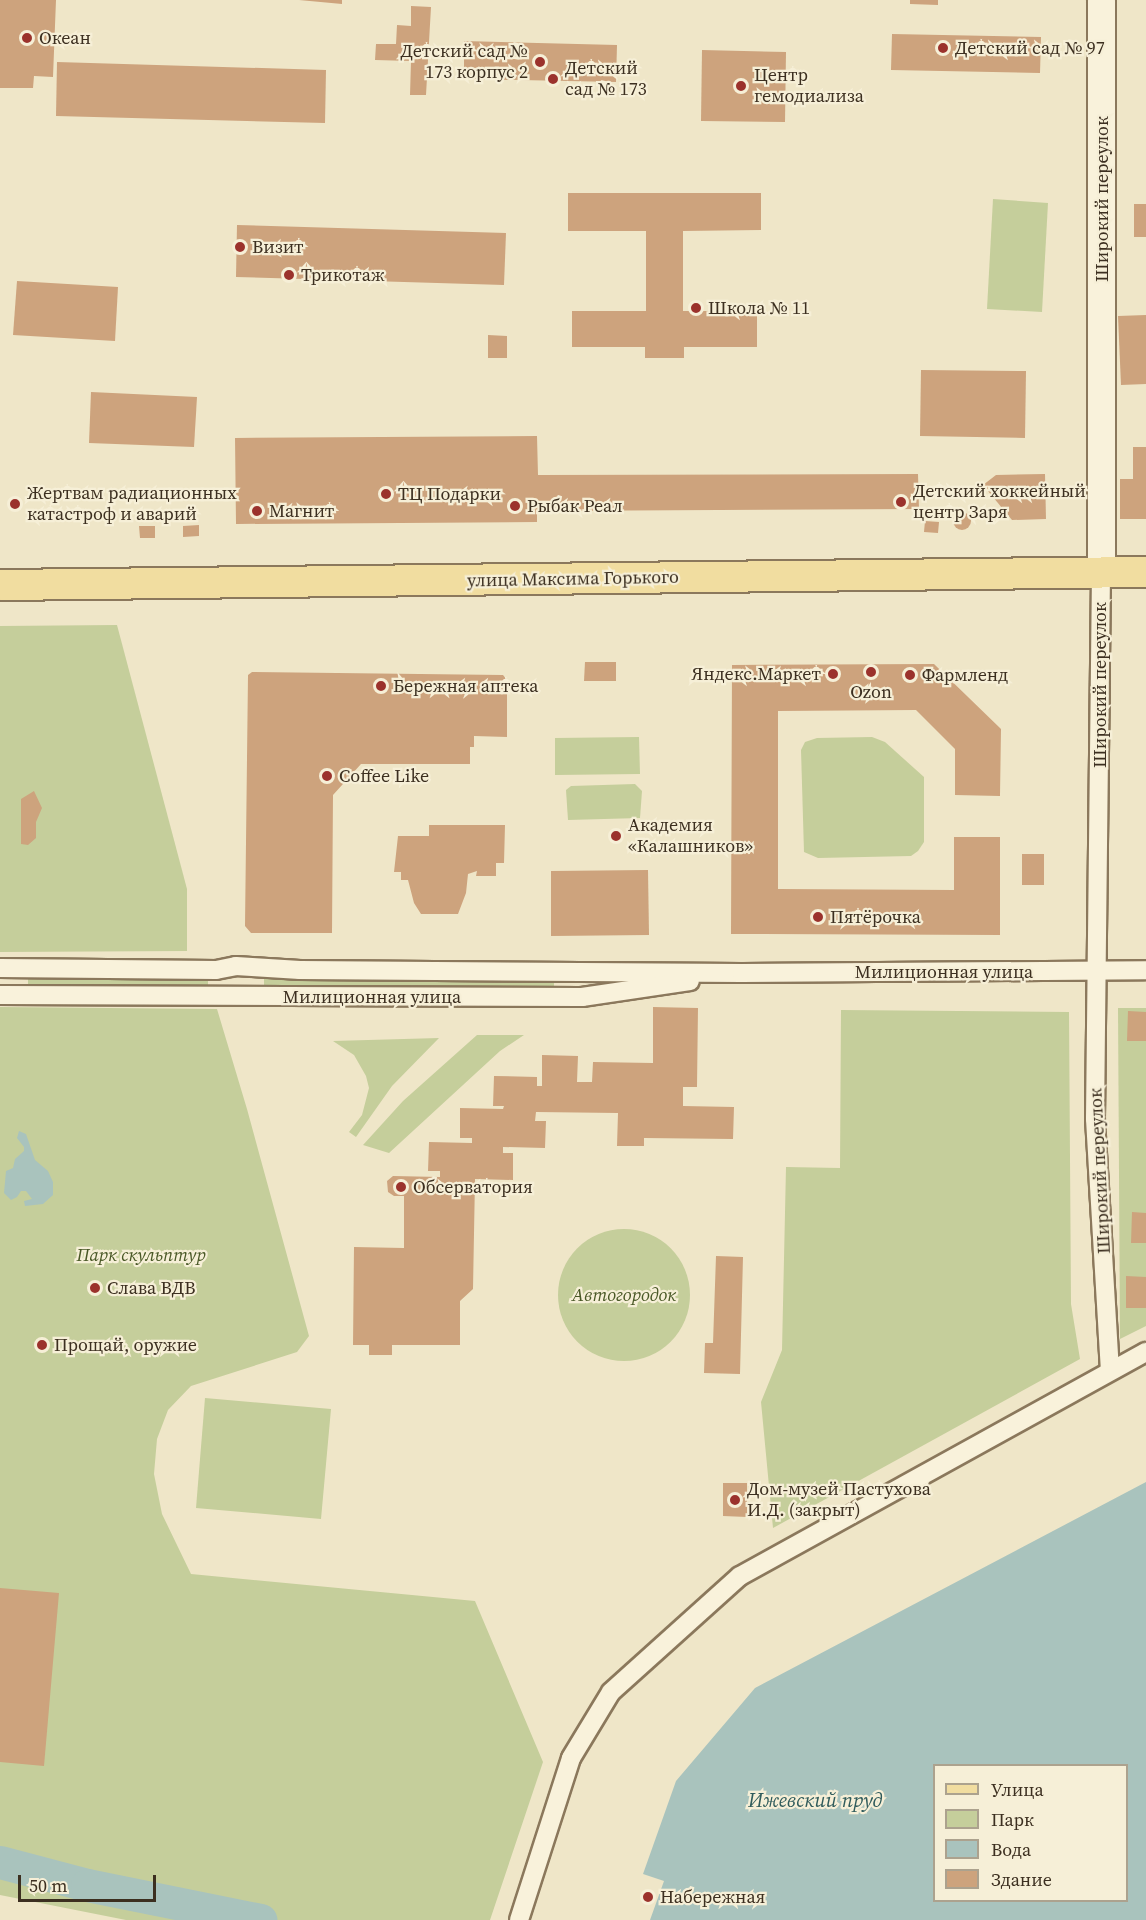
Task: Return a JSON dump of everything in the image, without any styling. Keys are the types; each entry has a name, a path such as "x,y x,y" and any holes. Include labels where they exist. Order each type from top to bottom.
{"main road":[{"name":"улица Максима Горького","path":"0,585 1146,572"}],"street":[{"name":"Широкий переулок","path":"1101,0 1101,572 1095,1119 1110,1370"},
{"name":"Милиционная улица","path":"0,968 216,970 236,966 300,970 742,973 1146,970"},
{"name":"Милиционная улица","path":"0,995 582,998 742,973"},
{"path":"519,1920 571,1758 611,1692 740,1576 1146,1352"}],"green space":[{"path":"993,199 1048,203 1042,312 987,309"},
{"path":"117,625 187,889 187,951 0,952 0,626"},
{"path":"639,737 640,774 555,775 555,738"},
{"path":"872,737 885,742 924,777 924,842 911,856 818,858 804,852 801,750 805,742 817,738"},
{"path":"635,784 642,791 640,818 568,820 566,790 571,786"},
{"path":"28,973 208,974 208,991 28,990"},
{"path":"264,975 554,977 554,992 264,991"},
{"name":"Парк скульптур","path":"0,1007 217,1009 309,1336 297,1352 191,1386 168,1410 157,1439 154,1474 162,1514 191,1574 475,1601 543,1762 490,1920 126,1920 0,1895"},
{"path":"1118,1008 1146,1008 1146,1326 1120,1339"},
{"path":"841,1010 1069,1012 1071,1304 1080,1359 773,1528 761,1402 782,1350 786,1167 840,1168"},
{"path":"477,1035 524,1035 500,1051 389,1153 363,1145 403,1101"},
{"path":"439,1038 392,1086 356,1137 349,1132 362,1115 369,1088 366,1076 354,1055 333,1041"},
{"name":"Автогородок","path":"624,1229 649,1234 671,1248 685,1270 690,1295 685,1320 671,1342 649,1356 624,1361 599,1356 577,1342 563,1320 558,1295 563,1270 577,1248 599,1234"},
{"path":"205,1398 331,1409 321,1519 196,1508"}],"water":[{"path":"19,1131 26,1134 35,1160 48,1171 53,1182 53,1195 43,1204 25,1206 24,1201 32,1199 26,1191 21,1191 11,1200 4,1193 6,1171 13,1168 15,1159 24,1151 24,1147 17,1138"},
{"name":"Ижевский пруд","path":"1146,1482 1146,1920 650,1920 664,1881 643,1874 676,1781 755,1688"}],"building":[{"name":"Океан","path":"0,0 56,0 53,77 34,76 33,88 0,88"},
{"path":"299,0 342,0 342,4"},
{"path":"910,0 938,0 938,5 910,4"},
{"path":"411,6 431,7 426,95 410,95 411,61 375,60 376,44 396,44 397,25 411,26"},
{"path":"892,34 1041,37 1040,73 891,70"},
{"name":"Детский сад № 173 корпус 2","path":"464,41 617,45 616,82 464,79"},
{"name":"Центр гемодиализа","path":"702,50 786,52 785,122 701,121"},
{"path":"57,62 326,70 325,123 56,116"},
{"path":"568,193 761,193 761,230 683,231 683,311 757,311 757,347 684,347 684,358 645,358 645,347 572,347 572,311 646,311 646,231 568,231"},
{"path":"1134,204 1146,204 1146,237 1134,237"},
{"path":"237,225 506,233 504,285 236,277"},
{"path":"17,281 118,287 115,341 13,335"},
{"path":"1146,315 1146,384 1121,385 1118,316"},
{"path":"488,335 507,336 507,358 488,358"},
{"path":"921,370 1026,371 1025,438 920,436"},
{"path":"91,392 197,397 194,447 89,443"},
{"path":"537,436 538,475 918,474 919,509 537,511 537,522 236,524 235,438"},
{"path":"1133,447 1146,447 1146,519 1120,519 1120,479 1133,479"},
{"path":"1045,474 1046,519 1012,520 983,485 996,475"},
{"path":"962,512 968,515 971,521 968,527 962,530 956,527 953,521 956,515"},
{"path":"925,521 939,522 938,533 924,532"},
{"path":"199,525 199,536 183,537 183,526"},
{"path":"139,526 155,526 155,538 140,538"},
{"path":"585,662 616,662 616,681 584,681"},
{"path":"934,664 1001,729 1000,796 955,795 955,749 916,710 778,711 778,889 954,890 954,837 1000,837 1000,935 731,934 732,665"},
{"path":"252,672 503,675 507,680 507,737 474,736 474,747 470,747 470,764 361,764 333,795 332,933 251,933 245,926 248,675"},
{"path":"34,791 42,808 36,822 36,838 28,845 21,844 21,799"},
{"path":"429,825 505,825 504,863 496,863 496,876 476,876 477,871 468,874 466,893 458,914 421,914 414,903 408,880 401,880 401,872 394,872 398,836 429,836"},
{"path":"1022,854 1044,854 1044,885 1022,885"},
{"path":"648,870 649,935 551,936 551,871"},
{"path":"653,1007 698,1008 697,1087 683,1087 683,1106 734,1107 733,1139 644,1138 644,1146 617,1146 618,1113 536,1112 535,1121 546,1121 545,1148 503,1147 503,1153 513,1153 513,1180 475,1179 473,1289 460,1301 460,1345 392,1345 392,1355 369,1355 369,1345 353,1345 354,1247 404,1248 404,1196 394,1196 388,1192 387,1181 393,1176 440,1177 440,1171 428,1171 429,1142 472,1143 472,1138 460,1138 460,1108 503,1109 504,1106 493,1106 494,1076 537,1077 537,1086 542,1086 542,1055 578,1056 577,1082 592,1082 593,1062 653,1063"},
{"path":"1128,1011 1146,1012 1146,1041 1127,1041"},
{"path":"1132,1212 1146,1213 1146,1243 1131,1243"},
{"path":"716,1256 743,1257 740,1374 704,1373 705,1343 713,1343"},
{"path":"1126,1276 1146,1277 1146,1308 1126,1308"},
{"name":"Дом-музей Пастухова И.Д. (закрыт)","path":"723,1483 747,1483 747,1517 723,1516"},
{"path":"0,1588 59,1593 44,1766 0,1762"}],"waterway":[{"path":"0,1862 87,1885 260,1920"}],"place":[{"name":"Океан","path":"27,38"},
{"name":"Детский сад № 97","path":"943,48"},
{"name":"Детский сад № 173 корпус 2","path":"540,62"},
{"name":"Детский сад № 173","path":"553,79"},
{"name":"Центр гемодиализа","path":"741,86"},
{"name":"Визит","path":"240,247"},
{"name":"Трикотаж","path":"289,275"},
{"name":"Школа № 11","path":"696,308"},
{"name":"ТЦ Подарки","path":"386,494"},
{"name":"Детский хоккейный центр Заря","path":"901,502"},
{"name":"Жертвам радиационных катастроф и аварий","path":"15,504"},
{"name":"Рыбак Реал","path":"515,506"},
{"name":"Магнит","path":"257,511"},
{"name":"Ozon","path":"871,672"},
{"name":"Яндекс.Маркет","path":"833,674"},
{"name":"Фармленд","path":"910,675"},
{"name":"Бережная аптека","path":"381,686"},
{"name":"Coffee Like","path":"327,776"},
{"name":"Академия «Калашников»","path":"616,836"},
{"name":"Пятёрочка","path":"818,917"},
{"name":"Обсерватория","path":"401,1187"},
{"name":"Слава ВДВ","path":"95,1288"},
{"name":"Прощай, оружие","path":"42,1345"},
{"name":"Дом-музей Пастухова И.Д. (закрыт)","path":"735,1500"},
{"name":"Набережная","path":"648,1897"}]}
